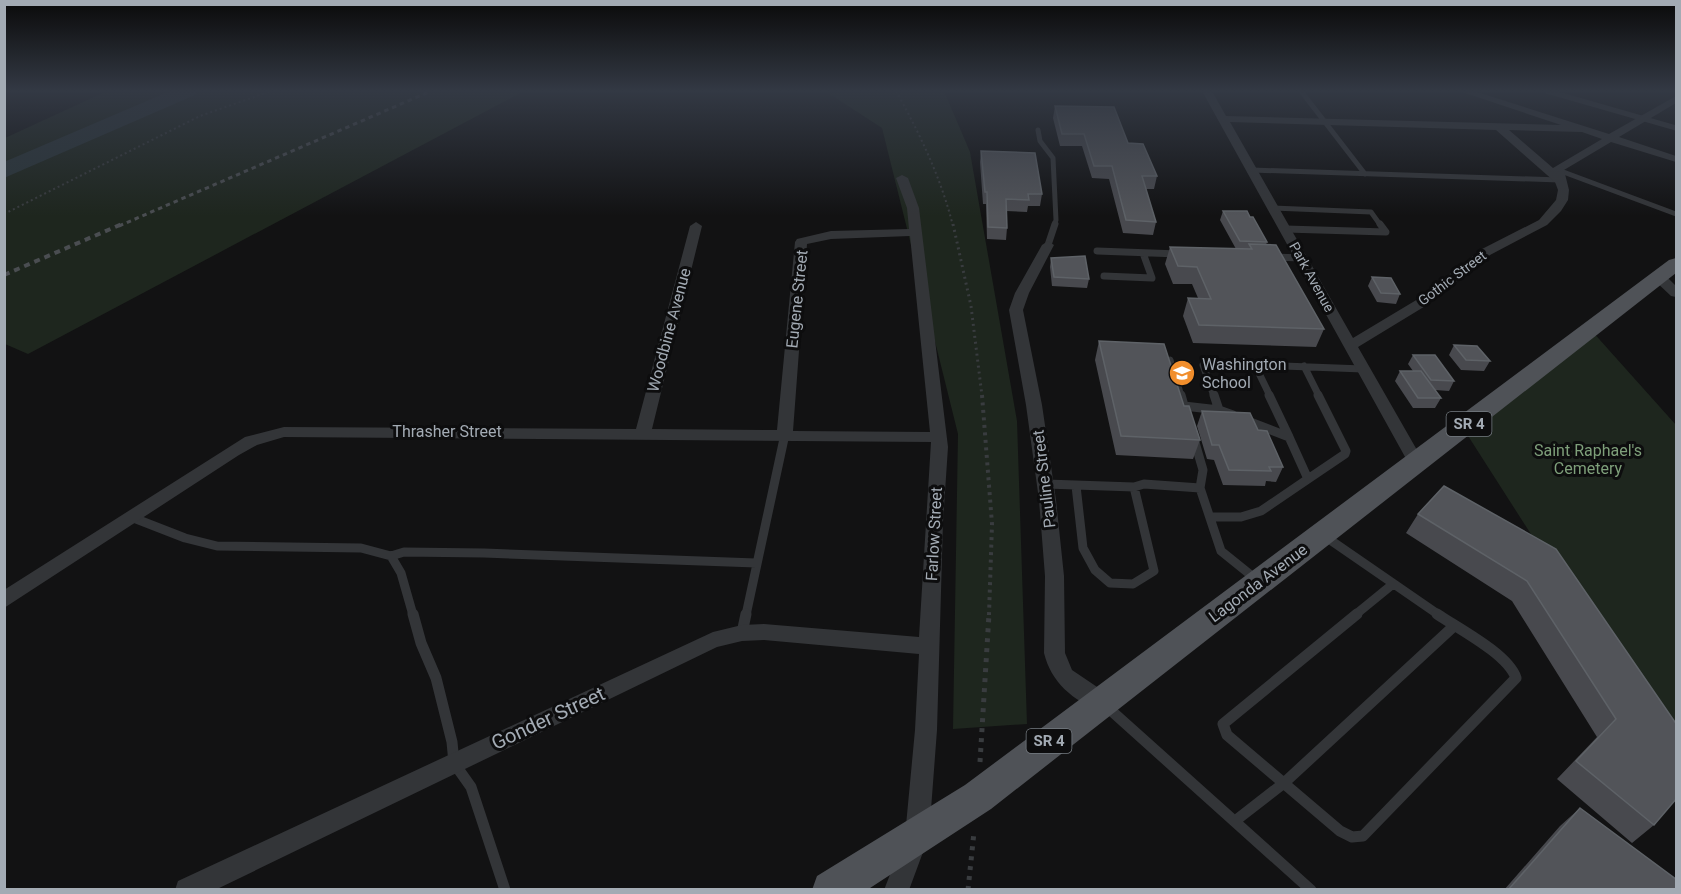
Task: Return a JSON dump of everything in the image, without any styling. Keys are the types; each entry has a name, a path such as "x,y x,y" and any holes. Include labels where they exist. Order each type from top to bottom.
{"main road":[{"name":"Lagonda Avenue","path":"831,890 978,797 1417,464 1671,278"}],"street":[{"name":"Park Avenue","path":"1230,133 1417,464"},
{"path":"1506,133 1559,175 1577,156 1619,133"},
{"path":"1594,133 1677,159"},
{"name":"Gothic Street","path":"1350,346 1431,296 1489,250 1531,230 1548,218 1564,196 1564,188 1559,175"},
{"name":"Farlow Street","path":"896,890 917,836 926,730 938,437 913,208 903,178"},
{"name":"Woodbine Avenue","path":"643,433 696,226"},
{"name":"Eugene Street","path":"784,434 801,243 831,235 916,232"},
{"name":"Pauline Street","path":"1048,245 1018,300 1016,310 1030,374 1046,484 1055,566 1053,607 1057,664 1066,679 1101,702"},
{"name":"Thrasher Street","path":"4,600 233,451 251,441 284,432 784,434 938,437"},
{"name":"Gonder Street","path":"187,890 713,640 742,633 764,632 929,646"}],"lane":[{"path":"1038,133 1040,141 1053,158 1056,220 1048,245"},
{"path":"1334,133 1365,174"},
{"path":"1252,171 1559,175 1677,214"},
{"path":"1274,208 1371,212 1386,232 1286,229"},
{"path":"1097,251 1189,254"},
{"path":"1104,276 1152,278 1143,253"},
{"path":"1268,257 1302,258"},
{"path":"1170,360 1187,416"},
{"path":"1219,410 1204,364 1364,369"},
{"path":"1255,365 1308,478"},
{"path":"1210,517 1241,517 1261,511 1345,454 1346,451 1304,366"},
{"path":"1184,406 1219,410 1288,437"},
{"path":"1191,427 1205,479 1200,488 1221,551 1260,582"},
{"path":"742,633 784,434"},
{"path":"1046,484 1134,487 1144,484 1200,488"},
{"path":"1076,486 1086,556 1095,570 1110,583 1133,584 1154,571 1134,487"},
{"path":"131,517 185,538 217,546 241,548 361,548 391,556 404,552 484,553 756,563"},
{"path":"1323,535 1503,659 1513,669 1516,678 1363,836 1352,837 1340,831 1227,735 1224,724 1393,584"},
{"path":"391,556 401,573 422,643 436,678 452,742 454,763 471,787 505,890"},
{"path":"1235,821 1284,783 1454,626"},
{"path":"1101,702 1311,890"}],"path":[{"path":"4,214 167,133"},
{"path":"920,133 955,226 972,311 982,392 992,533 978,797 968,890"}],"green space":[{"path":"16,133 445,133 28,354 5,344 5,138"},
{"path":"883,133 962,133 970,152 1017,421 1027,724 953,729 958,434"},
{"name":"Saint Raphael's Cemetery","path":"1591,330 1676,425 1676,761 1463,428"}],"building":[{"path":"1124,133 1128,143 1143,144 1157,176 1142,176 1156,222 1126,220 1112,166 1094,166 1084,134 1062,134"},
{"path":"981,151 1035,153 1042,194 1028,194 1029,200 1006,199 1007,228 988,227 987,192 985,192"},
{"path":"1223,211 1247,211 1267,242 1240,241"},
{"path":"1249,244 1276,245 1324,329 1199,325 1188,298 1211,299 1197,267 1178,266 1170,247 1252,249"},
{"path":"1085,256 1089,279 1054,277 1051,258"},
{"path":"1372,277 1391,278 1400,294 1381,293"},
{"path":"1099,341 1164,344 1184,406 1189,406 1200,440 1121,436"},
{"path":"1454,345 1477,346 1490,361 1466,360"},
{"path":"1413,355 1435,355 1454,381 1431,380"},
{"path":"1400,371 1421,371 1441,398 1418,398"},
{"path":"1202,411 1250,413 1258,430 1267,431 1283,467 1269,467 1271,471 1229,470 1219,445 1212,445"},
{"path":"1444,486 1556,549 1677,725 1677,798 1654,825 1576,761 1616,719 1527,581 1418,514"},
{"path":"1580,808 1677,880 1677,890 1508,890"}],"waterway":[{"path":"4,171 92,133"}],"railway":[{"path":"119,226 335,133"},
{"path":"4,275 122,224"}],"place":[{"name":"Washington School","path":"1182,373"}]}
